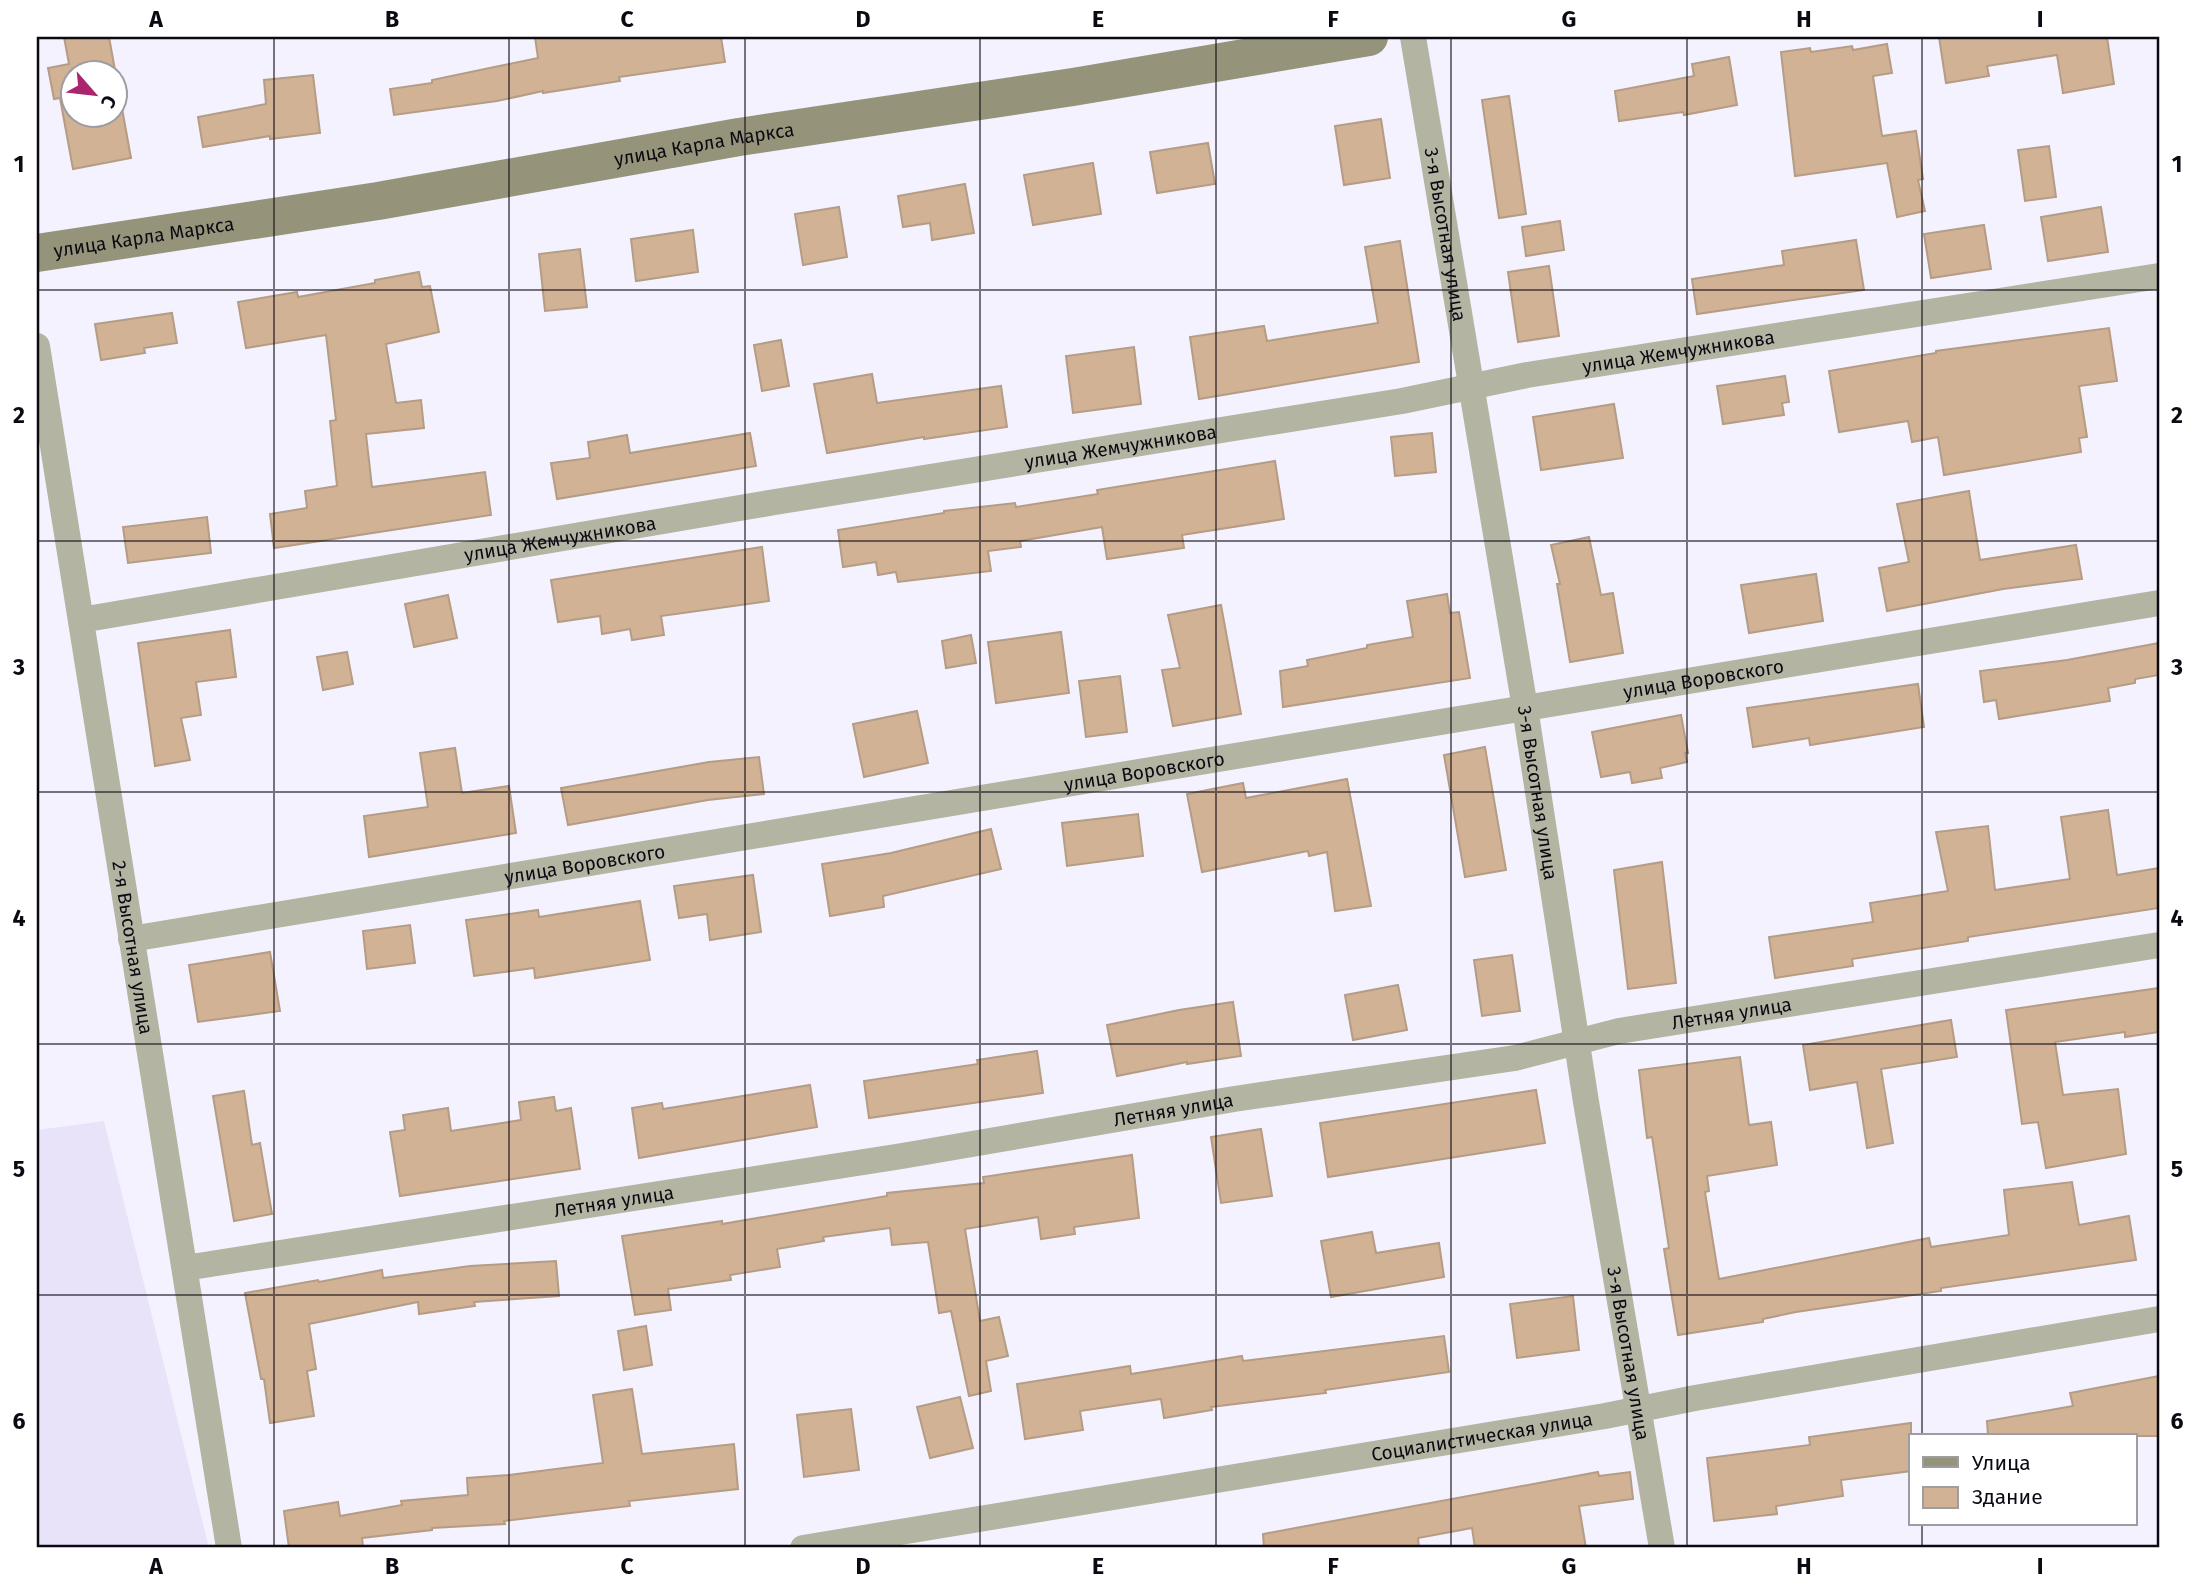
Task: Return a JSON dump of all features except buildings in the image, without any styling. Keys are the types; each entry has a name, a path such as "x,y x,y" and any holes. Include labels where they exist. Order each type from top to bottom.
{"main road":[{"name":"улица Карла Маркса","path":"37,253 378,201 739,137 1369,37"}],"street":[{"name":"3-я Высотная улица","path":"1413,37 1662,1548"},
{"name":"улица Жемчужникова","path":"80,620 762,504 1402,401 1540,373 2159,276"},
{"name":"2-я Высотная улица","path":"37,346 229,1548"},
{"name":"улица Воровского","path":"131,939 2159,603"},
{"name":"Летняя улица","path":"185,1268 902,1156 1234,1099 1515,1058 1633,1029 2159,945"},
{"name":"Социалистическая улица","path":"803,1548 1640,1410 1695,1398 2159,1320"}],"shaded area":[{"path":"104,1121 209,1548 37,1548 37,1130"}]}
